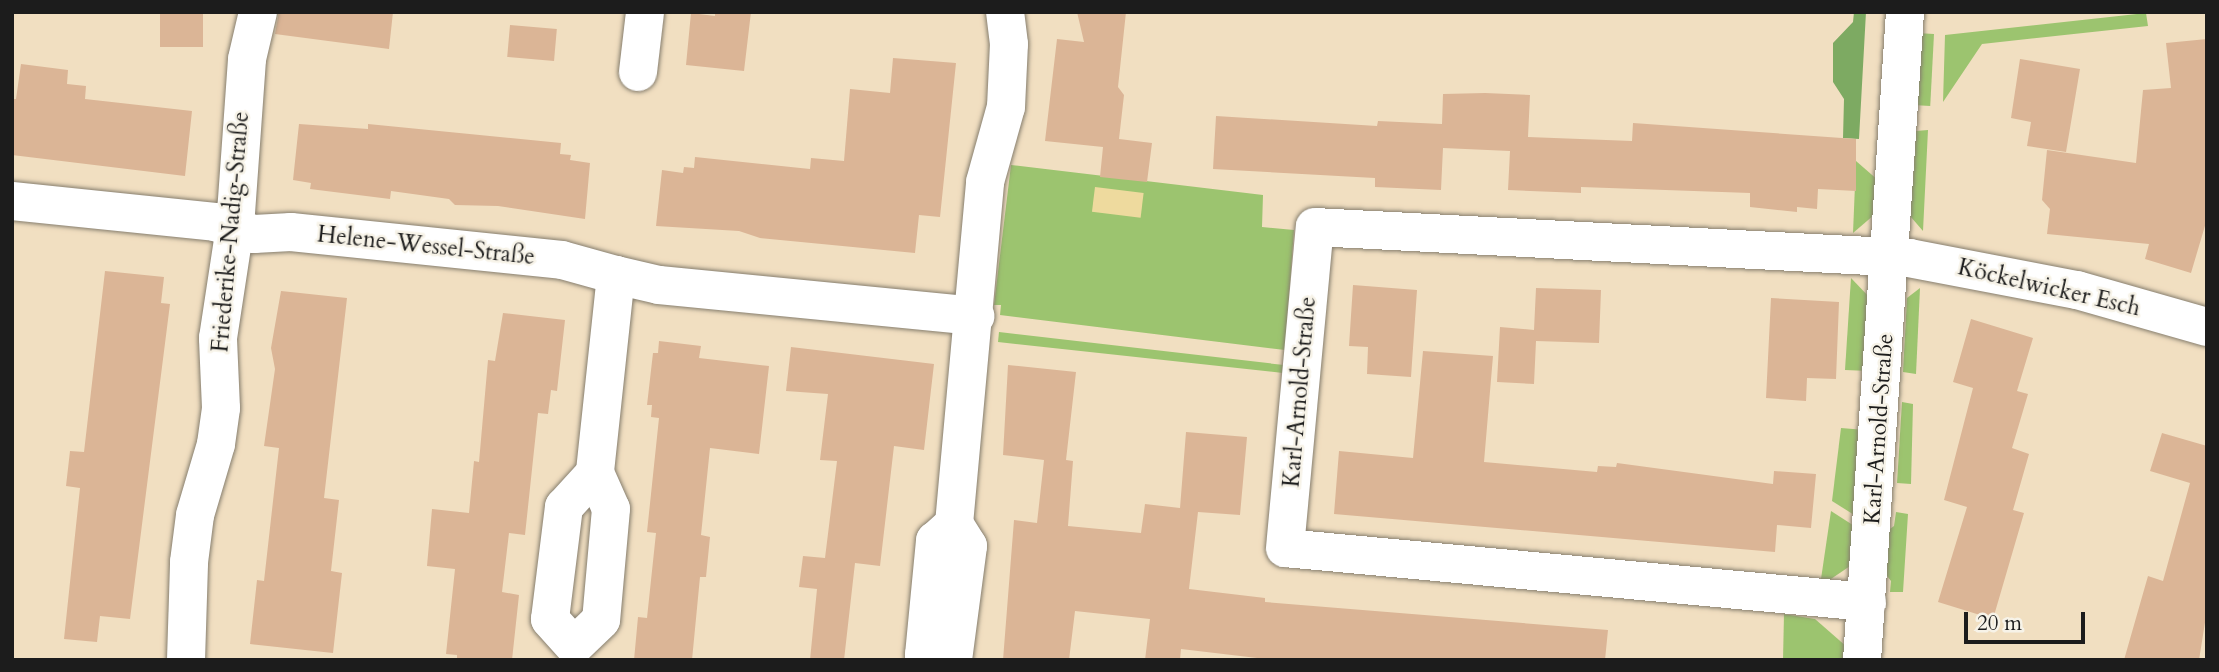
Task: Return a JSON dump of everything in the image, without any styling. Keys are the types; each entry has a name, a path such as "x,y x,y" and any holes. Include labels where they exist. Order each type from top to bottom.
{"street":[{"name":"Friederike-Nadig-Straße","path":"186,660 189,562 195,515 217,432 218,338 235,227 247,59 258,12"},
{"path":"638,72 645,12"},
{"path":"953,660 968,545 954,524 975,316 985,182 1006,107 1009,44 1005,12"},
{"name":"Karl-Arnold-Straße","path":"1862,660 1905,12"},
{"name":"Helene-Wessel-Straße","path":"12,201 235,227 254,233 291,232 562,260 660,285 975,316"},
{"name":"Karl-Arnold-Straße","path":"1867,603 1285,548 1315,227 1890,256"},
{"name":"Köckelwicker Esch","path":"1890,256 2077,290 2207,327"},
{"path":"595,473 564,507 553,594 550,619 574,646 601,620 611,509 595,473 616,275"},
{"path":"927,660 923,655 935,541 954,524"}],"green space":[{"path":"1854,12 1866,12 1859,139 1843,138 1844,99 1833,82 1833,43 1853,22"},
{"path":"2146,13 2148,26 1982,44 1943,102 1945,35"},
{"path":"1921,33 1934,34 1930,106 1917,105"},
{"path":"1928,130 1923,231 1904,209 1907,187 1913,181 1916,131"},
{"path":"1856,161 1879,181 1881,209 1853,233"},
{"path":"1011,165 1263,195 1262,227 1294,230 1285,350 1000,315 1001,305 994,305"},
{"path":"1851,278 1872,300 1869,371 1845,370"},
{"path":"1920,288 1916,374 1903,372 1907,298"},
{"path":"999,332 1284,365 1283,373 998,342"},
{"path":"1902,402 1913,404 1911,484 1897,483"},
{"path":"1841,428 1865,430 1859,518 1832,501"},
{"path":"1831,511 1859,529 1856,562 1828,581 1821,579"},
{"path":"1896,512 1908,514 1903,592 1890,592 1891,581 1880,567 1883,534 1894,526"},
{"path":"1784,614 1815,619 1847,647 1844,660 1783,660"}],"sand":[{"path":"1095,187 1144,193 1141,218 1092,212"}],"building":[{"path":"160,12 203,12 203,47 160,47"},
{"path":"279,12 393,12 389,49 275,34"},
{"path":"715,12 751,12 744,71 686,65 691,13 715,16"},
{"path":"1077,12 1126,12 1118,87 1124,95 1119,139 1152,143 1147,182 1100,177 1103,147 1045,141 1057,39 1084,42"},
{"path":"510,25 557,29 554,61 507,57"},
{"path":"2207,39 2207,219 2191,273 2145,259 2149,244 2047,234 2050,209 2042,200 2047,150 2136,163 2143,90 2171,88 2166,43"},
{"path":"893,58 956,63 940,217 919,215 915,253 760,238 739,231 656,226 662,170 683,173 684,167 694,168 695,157 810,169 811,158 844,161 850,89 890,93"},
{"path":"2020,59 2080,69 2066,152 2027,146 2031,122 2011,118"},
{"path":"21,64 68,70 67,84 86,86 85,99 192,111 185,176 12,155 12,99 16,99"},
{"path":"1443,94 1530,95 1528,137 1632,141 1633,123 1856,139 1856,191 1818,189 1817,209 1797,207 1797,212 1750,207 1750,193 1581,187 1581,193 1508,190 1510,151 1443,148 1441,190 1375,187 1375,178 1213,169 1216,116 1377,126 1378,121 1442,124"},
{"path":"299,124 368,129 368,124 561,143 560,154 571,155 570,160 590,163 585,219 498,206 455,205 449,199 391,191 390,199 310,189 311,183 293,180"},
{"path":"105,271 164,277 161,303 170,304 130,619 100,616 97,642 64,639 80,488 66,486 70,451 84,452"},
{"path":"1353,285 1417,290 1411,377 1367,374 1368,347 1349,346"},
{"path":"1536,288 1601,290 1599,343 1536,341 1534,384 1497,382 1500,327 1534,330"},
{"path":"281,291 347,298 324,498 339,500 331,571 342,573 333,653 250,644 257,580 264,581 279,448 264,446 275,369 271,348"},
{"path":"1771,298 1839,302 1836,379 1807,378 1806,401 1766,398"},
{"path":"503,313 565,320 557,391 551,390 548,414 538,413 525,535 509,533 502,592 519,595 512,660 457,660 457,655 446,654 455,569 427,566 432,509 469,513 474,461 479,462 488,360 495,361"},
{"path":"1971,319 2033,338 2017,391 2028,394 2012,448 2029,454 2013,510 2024,513 1993,619 1938,602 1967,507 1944,500 1973,388 1953,382"},
{"path":"659,341 701,346 699,358 769,366 759,454 710,448 701,535 710,537 706,577 700,577 692,660 634,660 638,617 647,618 656,533 647,532 659,418 651,417 652,405 647,405 653,353 658,353"},
{"path":"791,347 934,364 924,450 894,446 880,566 855,563 844,660 810,660 817,589 799,587 803,556 825,558 837,461 820,460 828,394 786,391"},
{"path":"1423,351 1493,356 1484,462 1597,472 1598,466 1616,467 1617,463 1773,484 1774,471 1816,474 1811,528 1777,525 1775,552 1334,514 1339,451 1413,458"},
{"path":"1008,365 1076,372 1066,460 1073,461 1068,526 1141,533 1145,504 1180,508 1186,432 1247,437 1240,515 1198,512 1189,589 1265,598 1265,602 1608,630 1605,660 1275,660 1181,649 1180,660 1145,660 1150,619 1075,611 1069,660 1003,660 1014,520 1037,523 1044,460 1003,455"},
{"path":"2162,433 2207,446 2207,610 2199,660 2124,660 2148,576 2163,581 2190,483 2150,471"}]}
